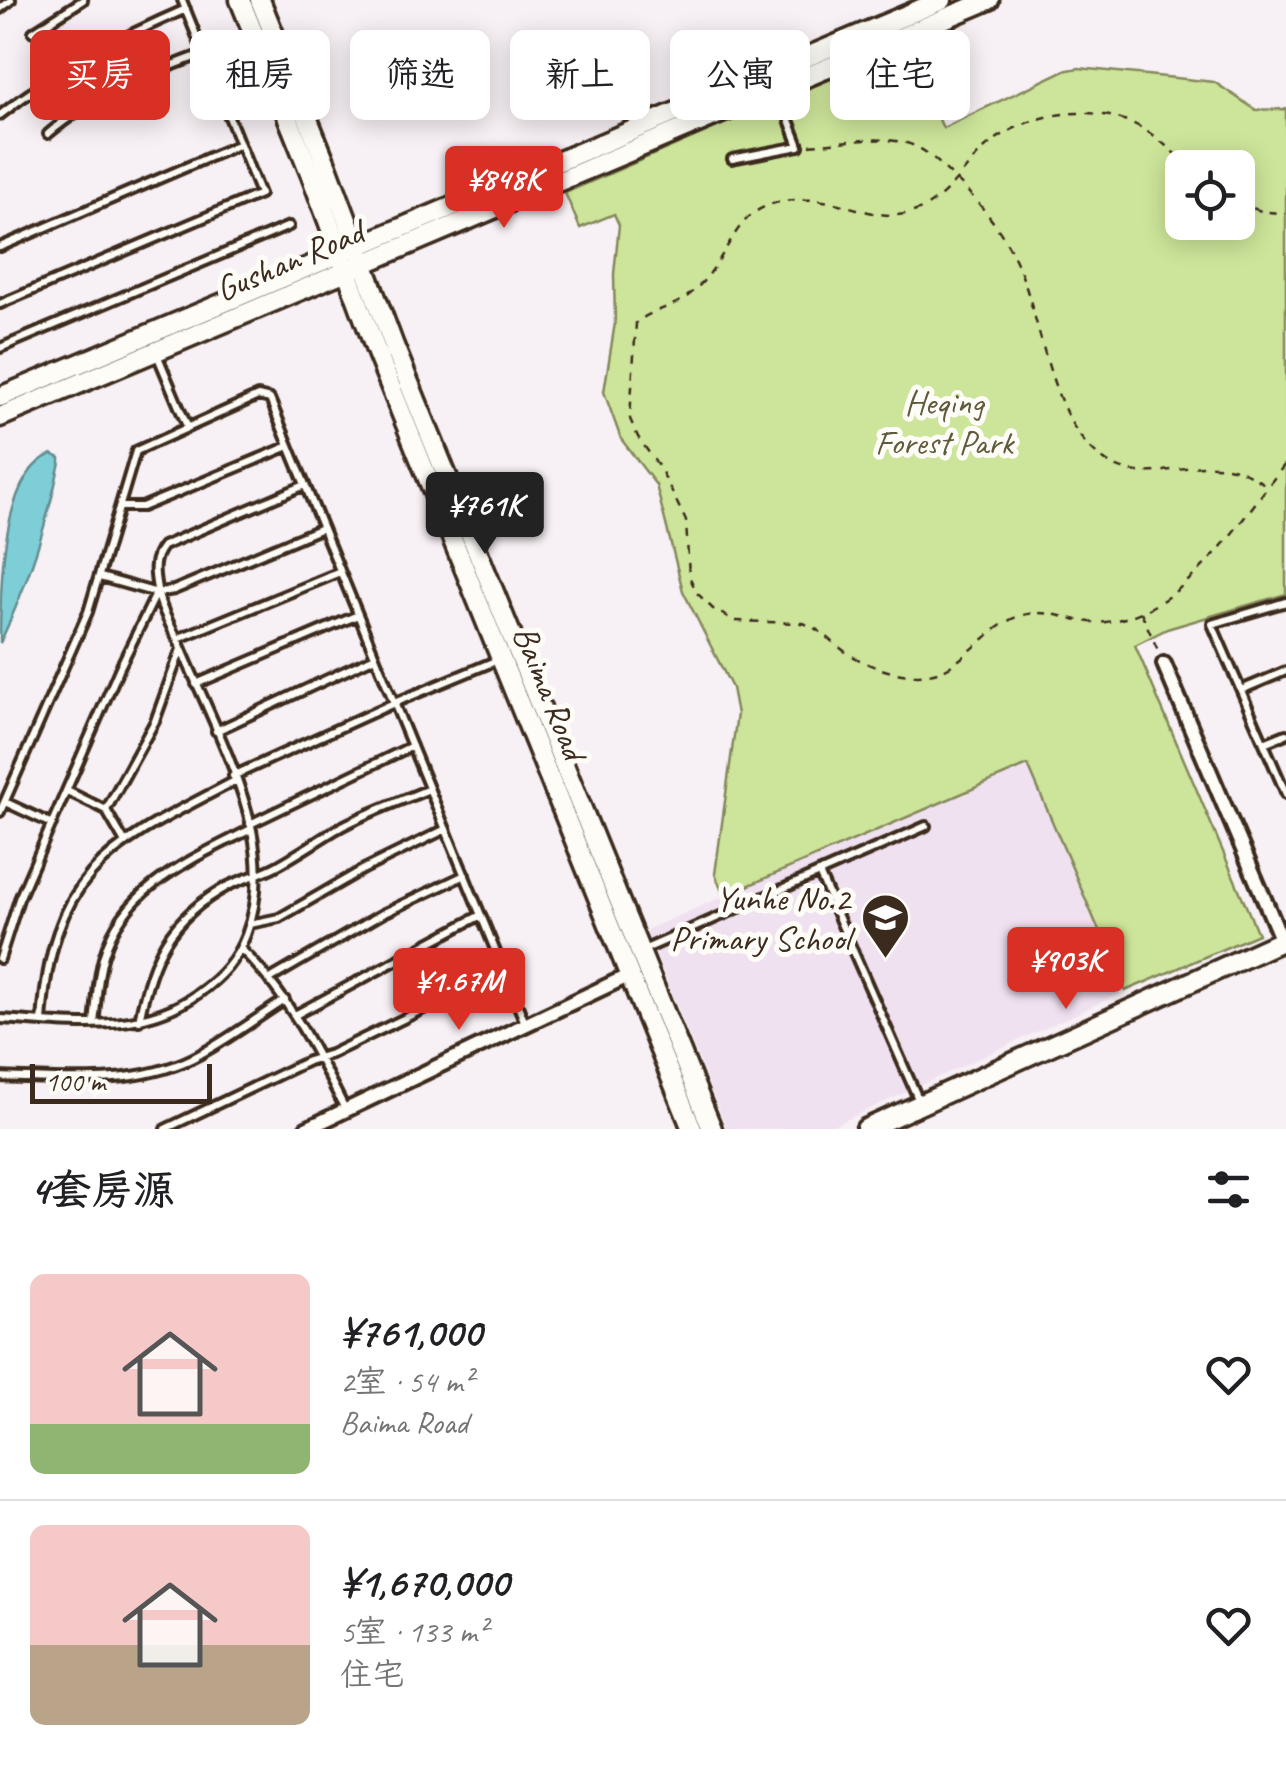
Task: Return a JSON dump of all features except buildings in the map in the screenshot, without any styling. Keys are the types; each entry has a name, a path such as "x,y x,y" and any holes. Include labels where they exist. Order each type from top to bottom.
{"street":[{"name":"Baima Road","path":"240,0 252,30"},
{"name":"Baima Road","path":"260,0 501,659 692,1129"},
{"name":"Gushan Road","path":"0,416 156,351 352,259 942,0"},
{"name":"Gushan Road","path":"810,76 989,0"},
{"name":"Baima Road","path":"291,120 394,346 712,1129"},
{"name":"Gushan Road","path":"0,397 700,120"},
{"path":"866,1129 1285,944 1164,664"},
{"path":"306,1129 630,975"}],"lane":[{"path":"0,9 11,0"},
{"path":"36,30 82,0"},
{"path":"0,115 66,68 184,4 194,30"},
{"path":"48,134 82,107 116,88 190,59"},
{"path":"0,304 260,194 230,120"},
{"path":"732,159 799,146 789,120"},
{"path":"0,247 240,144"},
{"path":"0,348 290,226"},
{"path":"156,351 187,426"},
{"path":"0,812 76,644 136,451 258,396 270,399 526,1024"},
{"path":"121,507 142,506 288,446"},
{"path":"0,1019 139,1022 178,1007 217,980 240,948 256,896 251,826 216,731 157,593 155,559 163,546 304,485"},
{"path":"100,576 157,593 174,590 322,528"},
{"path":"177,639 340,572"},
{"path":"0,959 18,900 120,667 157,593"},
{"path":"1286,602 1212,624 1286,794"},
{"path":"196,684 358,615"},
{"path":"106,810 155,721 181,648"},
{"path":"216,731 375,657"},
{"path":"42,1022 50,966 74,896 98,863 124,841 234,778 394,702 501,659"},
{"path":"1240,690 1286,671"},
{"path":"1264,744 1286,734"},
{"path":"94,1024 105,950 124,915 145,891 170,872 251,826 412,746"},
{"path":"139,1022 150,970 172,931 192,910 341,827 430,789"},
{"path":"67,791 106,810 124,841"},
{"path":"5,802 52,824"},
{"path":"640,952 926,826"},
{"path":"250,924 279,918 364,869 446,830"},
{"path":"818,873 921,1104"},
{"path":"270,979 382,914 465,875"},
{"path":"295,1016 481,916"},
{"path":"240,948 285,1000 346,1110"},
{"path":"165,1129 504,970"},
{"path":"0,1077 96,1079 166,1068 194,1057 285,1000"}],"path":[{"path":"1168,150 1138,126 1108,114 1086,112 1042,119 1013,130 983,150 925,208 894,216 872,215 814,200 779,201 764,206 742,222 694,292 677,304 638,320 628,400 630,420 662,470 686,521 692,583 704,602 738,622 803,623 820,630 852,656 877,667 917,676 950,668 1018,616 1050,613 1098,624 1140,610 1180,586 1211,558 1286,463"},
{"path":"799,146 904,142 928,153 955,179 990,219 1019,268 1046,357 1073,425 1092,450 1127,472 1147,474 1222,467 1246,473 1268,486"},
{"path":"1255,210 1286,214"},
{"path":"1140,610 1164,664"}],"shaded area":[{"name":"Yunhe No.2 Primary School","path":"1029,764 1125,991 826,1129 727,1129 646,930"}],"green space":[{"name":"Heqing Forest Park","path":"1079,68 1214,82 1256,110 1286,109 1286,594 1167,629 1135,645 1258,934 1125,991 1028,765 724,896 715,874 737,714 732,688 683,591 656,485 621,439 604,392 615,323 619,225 614,214 580,228 565,193 733,120 810,120 810,87 830,78 830,120 939,120 943,128 970,120 970,115 1063,71"}],"water":[{"path":"52,454 60,462 49,509 28,576 0,643 3,567 13,509 35,466"}],"place":[{"name":"Yunhe No.2 Primary School","path":"885,960"}]}
